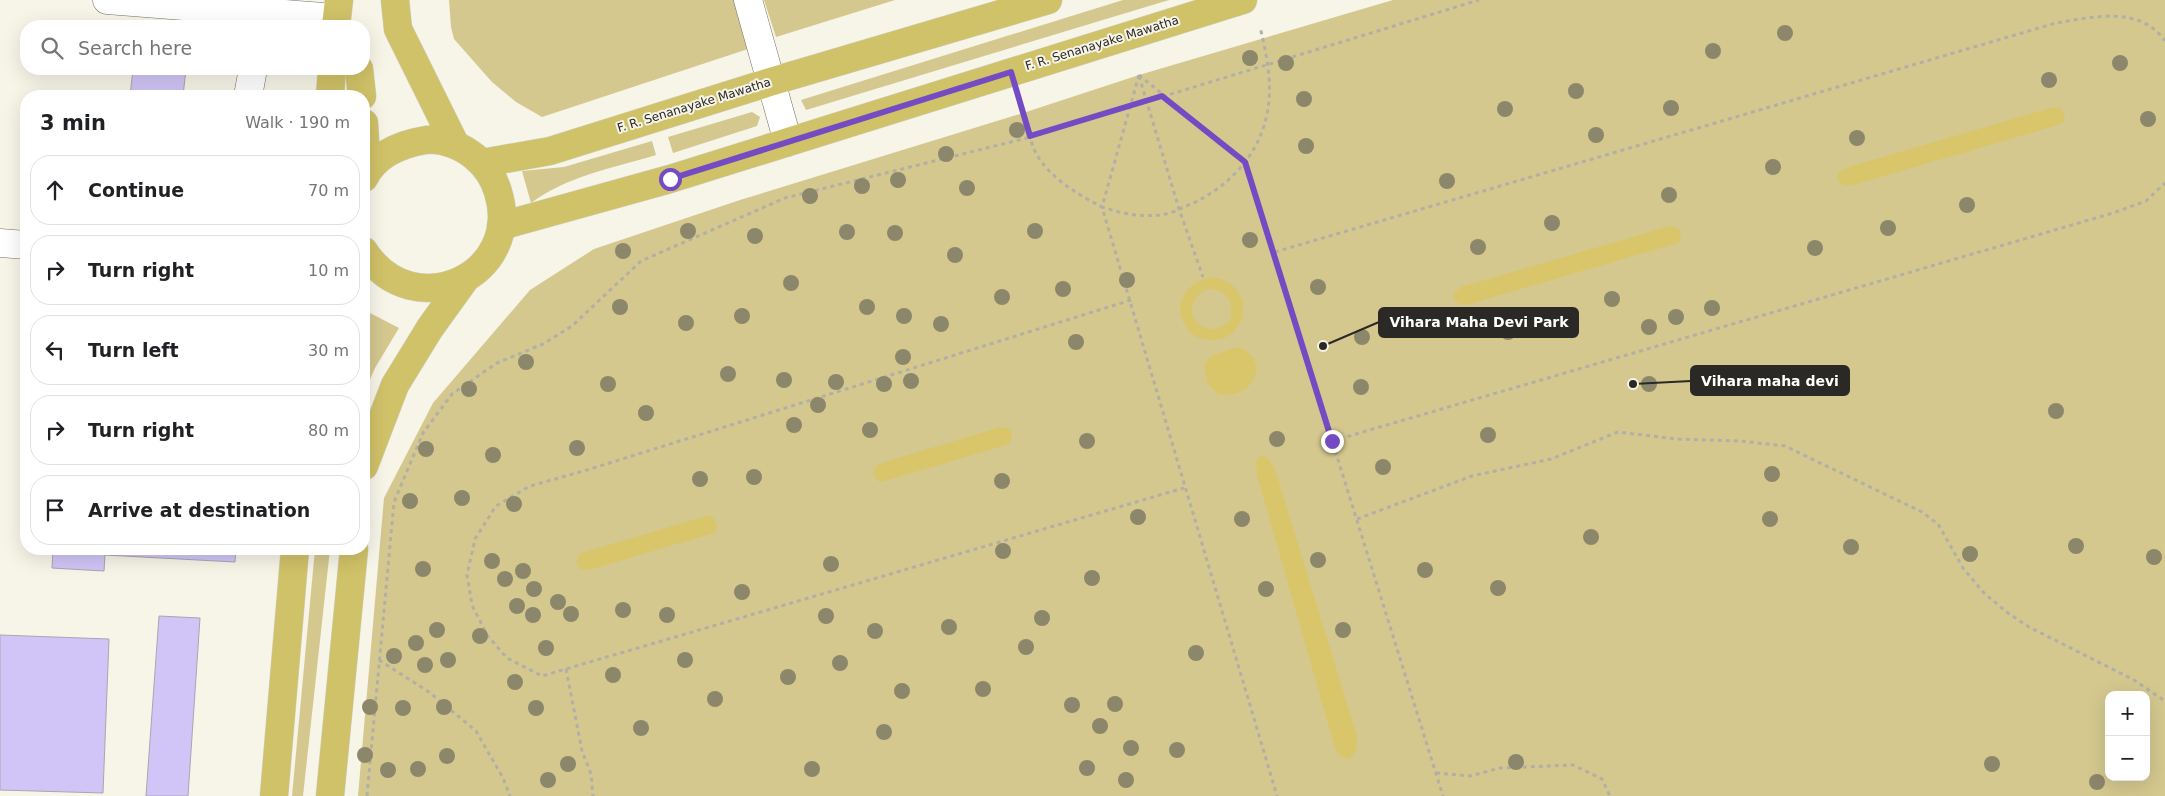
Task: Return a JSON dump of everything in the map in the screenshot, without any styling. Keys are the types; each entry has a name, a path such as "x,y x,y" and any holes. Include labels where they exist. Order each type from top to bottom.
{"main road":[{"path":"395,0 398,29 455,144"},
{"name":"F. R. Senanayake Mawatha","path":"482,163 550,150 770,82 1048,0"},
{"name":"F. R. Senanayake Mawatha","path":"501,226 670,179 1011,72 1251,9"},
{"path":"330,90 332,75"},
{"path":"360,75 361,90"},
{"path":"370,169 384,154 407,143 431,140 455,144 470,152 482,163 495,181 502,204 501,226 495,247 483,265 466,278 448,286 427,289 406,286 370,269"},
{"path":"370,450 395,385 430,328 466,278"},
{"path":"274,796 294,555"},
{"path":"330,796 353,555"}],"street":[{"path":"107,0 344,14"},
{"path":"748,0 788,142"},
{"path":"249,90 252,75"},
{"path":"0,243 20,244"}],"path":[{"path":"367,796 394,502 423,433 452,394 497,363 543,344 572,326 641,260 785,198 1030,136 1479,0"},
{"path":"1011,72 1034,150 1053,174 1064,184 1102,207 1126,215 1167,214 1208,195 1226,182 1245,162 1261,135 1267,115 1270,91 1268,64 1251,9"},
{"path":"1275,252 2056,23 2095,17 2131,16 2158,31 2165,40"},
{"path":"1139,75 1162,96 1245,162 1275,252 1443,796"},
{"path":"1139,75 1179,209 1203,276"},
{"path":"1139,75 1102,207 1277,796"},
{"path":"1332,441 2112,212 2146,201 2165,183"},
{"path":"1131,300 587,470 530,486 496,506 475,539 467,575 472,605 487,635 506,658 542,676 1184,488"},
{"path":"1357,519 1472,476 1551,459 1618,432 1785,446 1922,512 1938,524 1963,568 1984,593 2008,613 2029,627 2134,680 2165,701"},
{"path":"344,653 379,660 429,692 476,731 503,778 510,796"},
{"path":"566,669 582,751 591,774 593,796"},
{"path":"1436,773 1470,776 1500,768 1573,764 1602,779 1610,796"}],"shaded area":[{"path":"449,0 734,0 748,49 542,117 516,102 492,82 454,39"},
{"path":"764,0 895,0 776,37"},
{"path":"1123,0 1169,0 806,110 801,100"},
{"path":"1393,0 2165,0 2165,796 358,796 384,498 433,403 530,290 594,249 740,200 1020,114 1139,75"},
{"path":"2054,107 2060,108 2065,116 2064,122 2058,125 1850,186 1841,184 1837,179 1838,173 1845,168"},
{"path":"752,112 760,117 757,126 673,153 668,137"},
{"path":"652,141 656,155 575,179 531,203 522,171 564,167"},
{"path":"1670,226 1676,227 1681,231 1680,241 1675,244 1466,305 1457,303 1453,298 1454,292 1461,287"},
{"path":"1213,277 1229,283 1239,293 1243,305 1242,317 1237,328 1228,336 1216,340 1200,338 1191,333 1183,322 1180,311 1183,296 1187,290 1205,279","holes":["1208,289 1215,289 1225,294 1228,298 1231,314 1230,320 1220,327 1210,329 1196,321 1192,313 1193,304 1198,296"]},
{"path":"370,313 399,328 370,379"},
{"path":"1237,347 1248,352 1254,359 1255,376 1250,385 1242,391 1231,394 1218,394 1207,383 1204,364 1213,355"},
{"path":"1001,427 1007,428 1012,432 1011,442 1006,445 885,481 880,482 875,478 873,472 878,464"},
{"path":"1264,456 1269,459 1275,469 1356,733 1357,747 1349,759 1338,755 1335,748 1257,475 1256,462 1259,457"},
{"path":"706,516 712,517 716,522 717,528 714,533 589,570 580,569 577,565 577,559 581,553"},
{"path":"314,555 329,555 303,796 292,796"}],"building":[{"path":"132,75 185,75 184,90 131,90"},
{"path":"53,555 105,555 104,571 52,568"},
{"path":"105,555 236,555 235,562"},
{"path":"159,616 200,618 188,796 146,796"},
{"path":"0,635 109,639 103,793 0,790"}],"place":[{"name":"Vihara Maha Devi Park","path":"1323,346"},
{"name":"Vihara maha devi","path":"1633,384"}],"route":[{"path":"670,179 1011,72 1030,136 1162,96 1245,162 1275,252 1332,441"}]}
